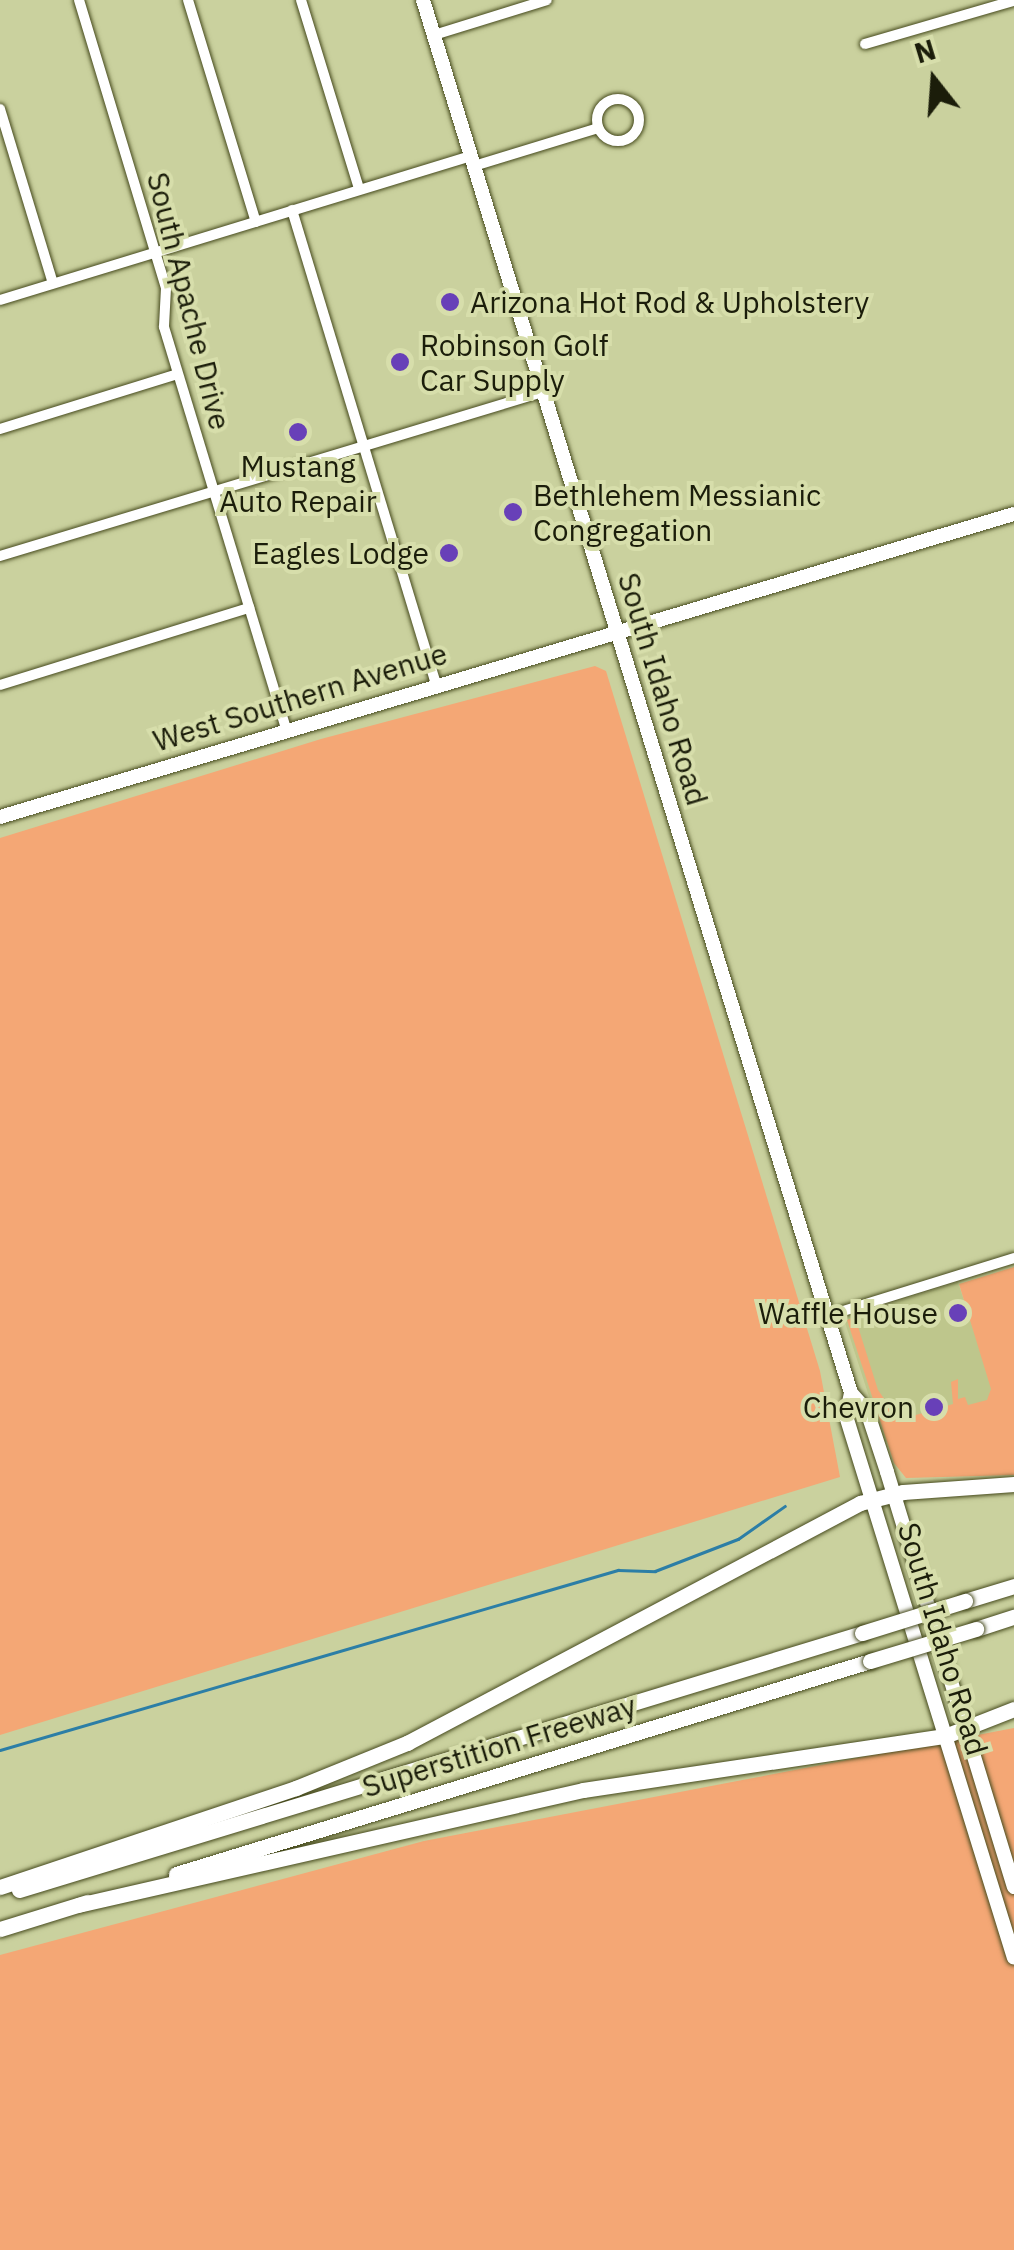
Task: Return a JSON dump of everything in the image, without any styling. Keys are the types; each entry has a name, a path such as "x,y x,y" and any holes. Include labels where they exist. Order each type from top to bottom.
{"highway":[{"path":"0,1887 296,1788 407,1744 872,1499 1014,1484"},
{"name":"Superstition Freeway","path":"0,1896 1014,1586"},
{"name":"Superstition Freeway","path":"0,1929 1014,1617"},
{"path":"78,1905 582,1790 945,1736 1014,1709"}],"main road":[{"name":"South Idaho Road","path":"423,0 826,1316 851,1393 867,1411 1014,1887"},
{"name":"West Southern Avenue","path":"0,817 436,683 617,635 1014,514"},
{"name":"South Idaho Road","path":"851,1393 846,1416 1014,1958"}],"street":[{"name":"South Apache Drive","path":"79,0 166,288 164,327 286,729"},
{"path":"188,0 256,222"},
{"path":"300,0 359,190"},
{"path":"434,35 546,0"},
{"path":"865,44 1013,2"},
{"path":"612,100 637,110 637,131 627,140 613,142 598,128 601,108 612,100"},
{"path":"0,109 53,283"},
{"path":"0,300 359,190 598,128"},
{"path":"292,210 436,683"},
{"path":"0,429 178,374"},
{"path":"0,556 543,392"},
{"path":"0,685 249,608"},
{"path":"826,1316 1014,1258"}],"shaded area":[{"path":"595,666 606,671 820,1371 840,1477 0,1735 0,838 321,739"},
{"path":"1014,1267 1014,1475 906,1478 894,1463 847,1320 855,1317 878,1390 899,1420 953,1404 951,1382 958,1379 958,1399 965,1397 968,1405 987,1400 991,1389 959,1284"},
{"path":"958,1282 998,1406 884,1443 844,1319"},
{"path":"1014,1728 1014,2250 0,2250 0,1955 424,1841"}],"waterway":[{"path":"0,1750 618,1570 655,1571 738,1539 785,1506"}],"place":[{"name":"Arizona Hot Rod & Upholstery","path":"450,302"},
{"name":"Robinson Golf Car Supply","path":"400,362"},
{"name":"Mustang Auto Repair","path":"298,432"},
{"name":"Bethlehem Messianic Congregation","path":"513,512"},
{"name":"Eagles Lodge","path":"449,553"},
{"name":"Waffle House","path":"958,1313"},
{"name":"Chevron","path":"934,1407"}]}
